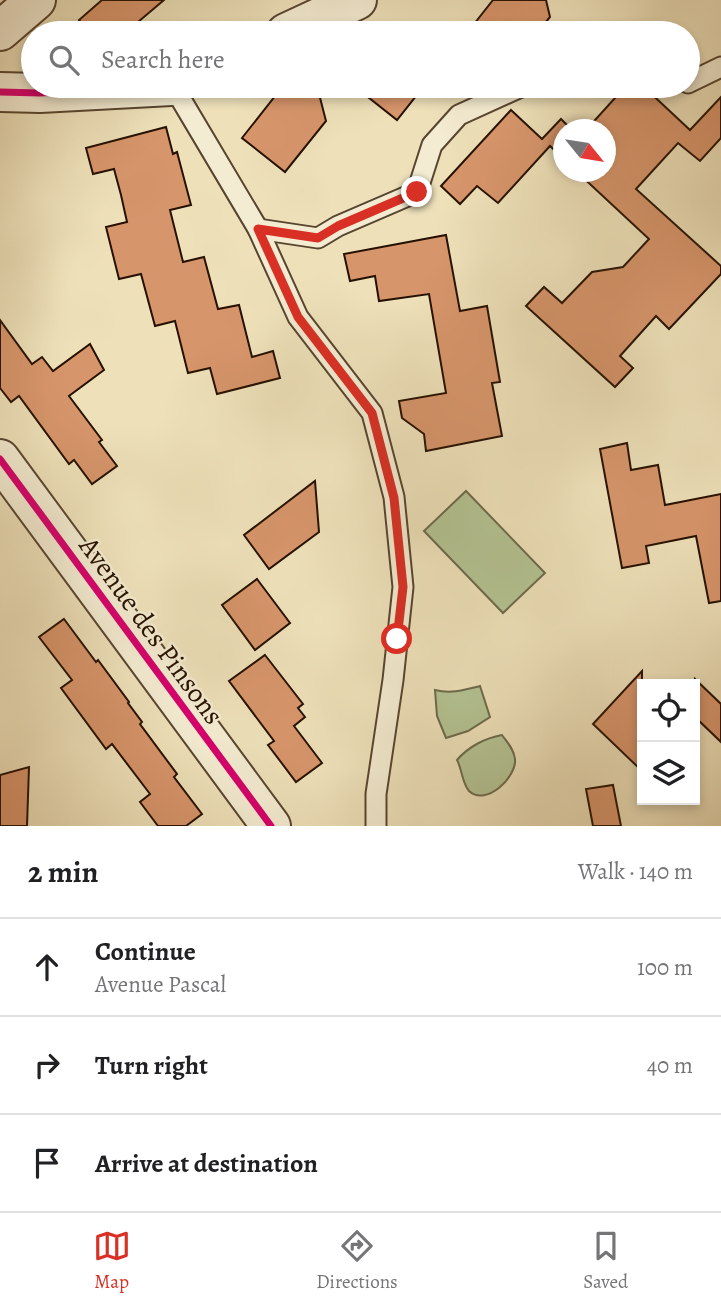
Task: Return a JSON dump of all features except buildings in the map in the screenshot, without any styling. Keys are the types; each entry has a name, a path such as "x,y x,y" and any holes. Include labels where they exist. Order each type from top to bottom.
{"street":[{"path":"0,31 36,0"},
{"path":"312,21 357,0"},
{"path":"0,92 21,93"},
{"name":"Avenue des Pinsons","path":"0,459 271,826"}],"lane":[{"path":"700,77 721,67"},
{"path":"179,98 258,229 298,317 372,413 394,498 403,587 393,680 376,794 376,826"},
{"path":"258,229 318,238 338,226 417,192 432,145 459,115 497,98"}],"green space":[{"path":"466,491 545,573 503,613 424,531"},
{"path":"480,686 490,717 468,731 446,738 437,716 435,690 452,692"},
{"path":"502,735 515,759 511,774 492,793 476,795 467,788 457,760 477,744"}],"cycle path":[{"path":"0,92 21,93"},
{"path":"0,459 271,826"}],"route":[{"path":"397,639 403,587 394,498 372,413 298,317 258,229 318,238 338,226 417,192"}]}
